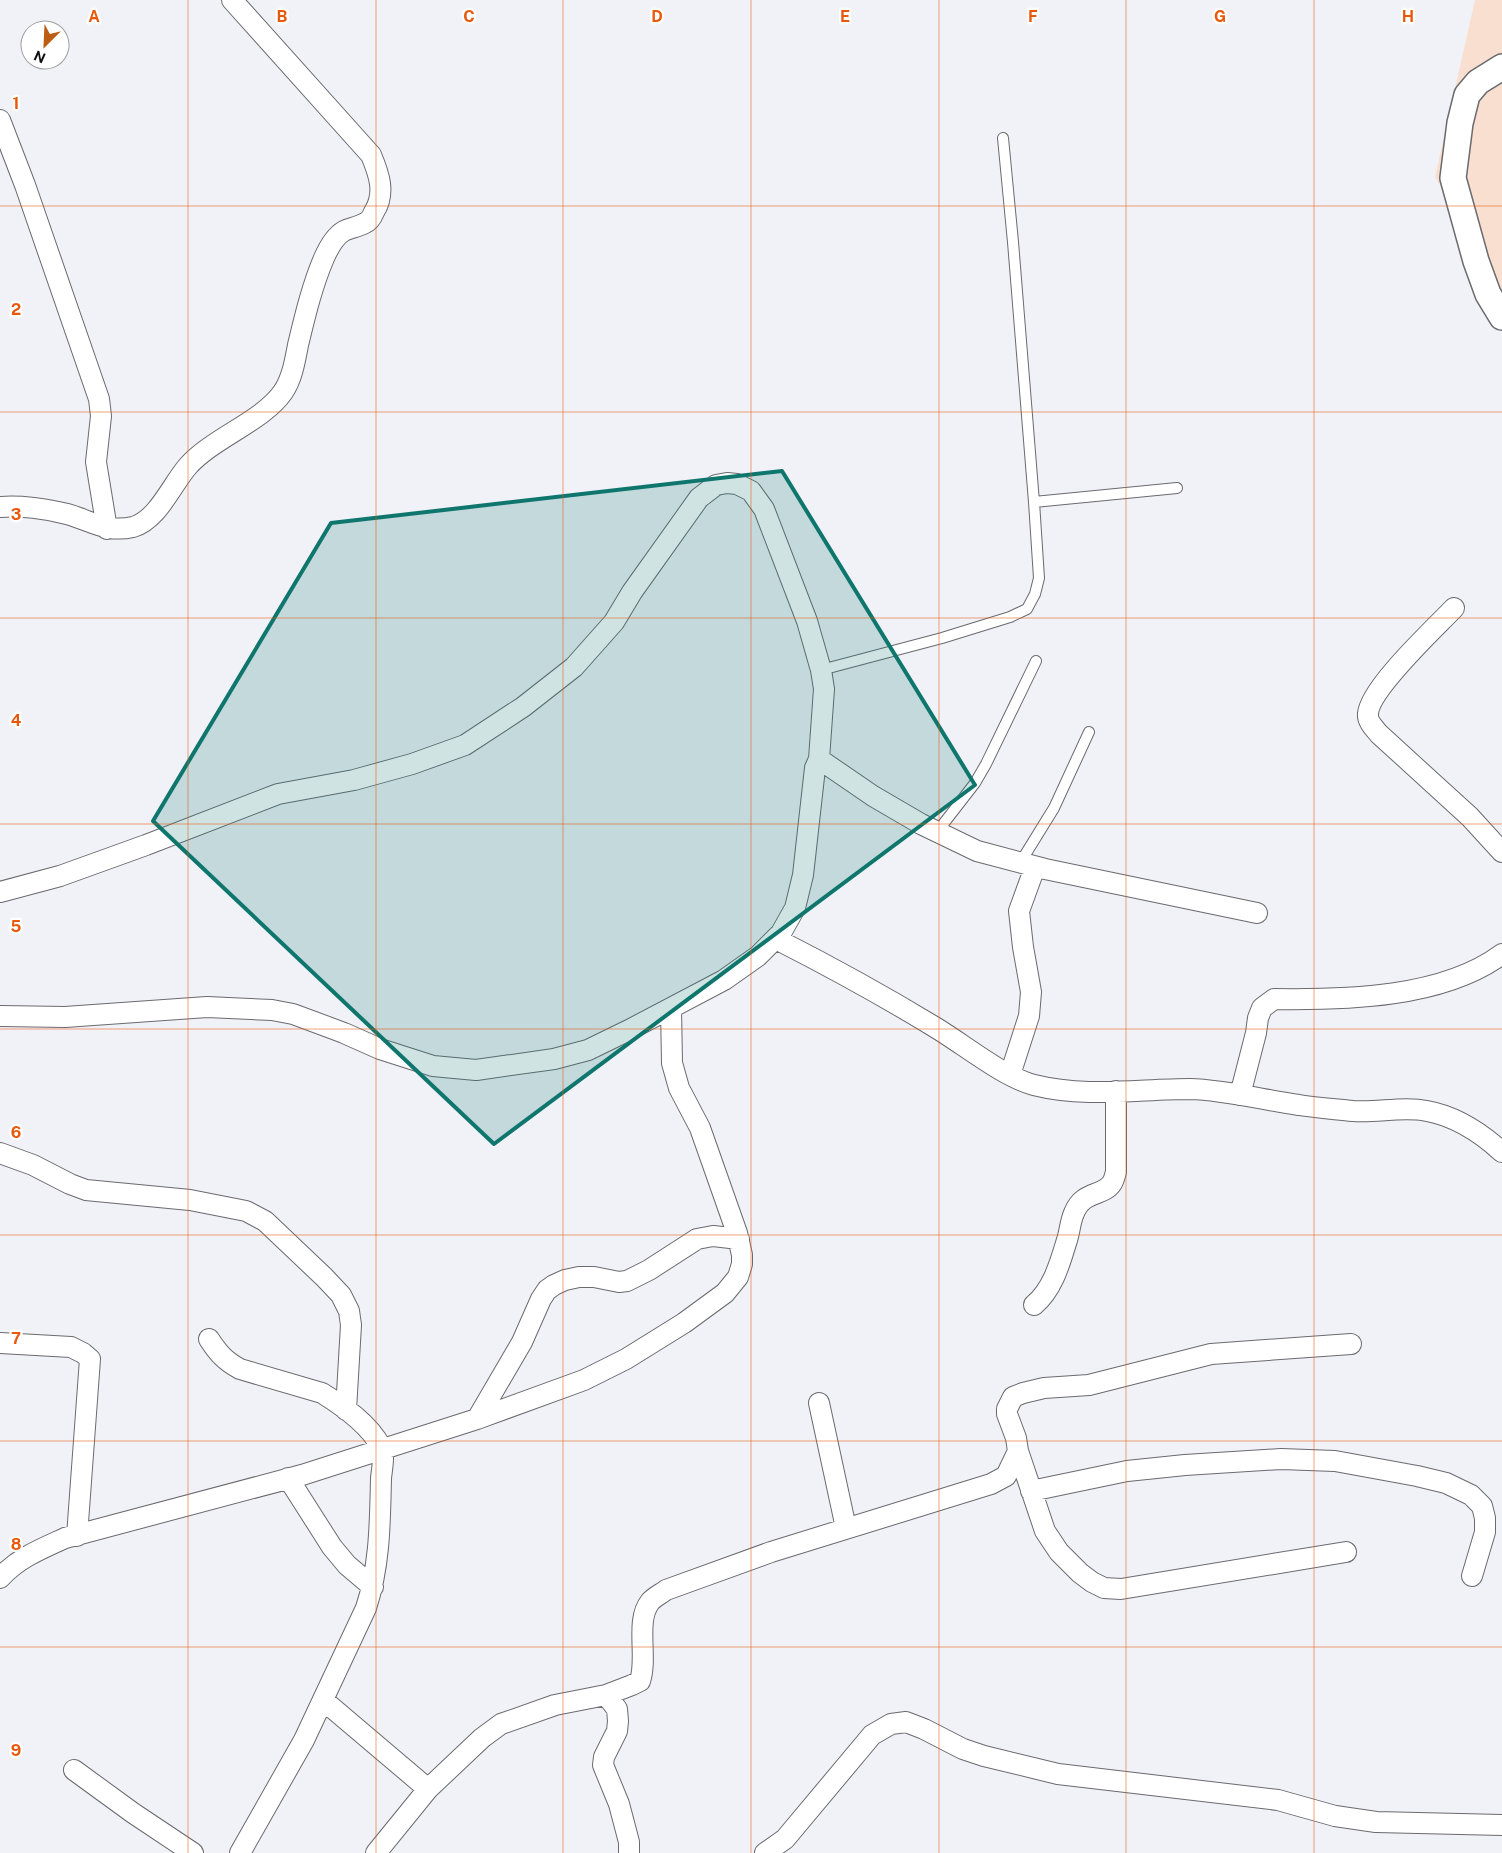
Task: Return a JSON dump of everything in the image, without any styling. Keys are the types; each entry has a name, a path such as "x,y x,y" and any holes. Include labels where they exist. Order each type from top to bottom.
{"street":[{"path":"0,507 10,506 67,514 108,529 134,526 146,520 161,505 188,465 230,433 268,408 284,392 292,373 312,292 324,258 333,242 342,232 370,220 380,199 381,186 371,154 232,0"},
{"path":"1502,67 1478,82 1467,95 1460,123 1454,178 1476,261 1488,294 1502,316"},
{"path":"0,120 25,185 99,399 101,416 96,462 108,529"},
{"path":"0,892 60,876 278,794 354,780 412,764 465,745 523,707 574,667 614,622 699,498 716,485 727,482 737,484 751,491 764,509 807,622 821,670 824,688 819,759 815,768 803,875 795,908 788,923 776,939 758,956 724,980 588,1050 554,1059 476,1070 433,1066 380,1049 293,1014 272,1010 207,1007 65,1017 0,1016"},
{"path":"1454,608 1374,695 1368,714 1371,724 1378,734 1470,817 1502,852"},
{"path":"819,759 873,796 937,832 977,851 1027,865 1257,913"},
{"path":"1010,1075 1029,1016 1031,992 1022,946 1019,911 1027,865"},
{"path":"776,939 825,964 934,1026 1010,1075 1032,1084 1050,1088 1116,1091 1191,1089 1299,1105 1371,1112 1427,1111 1466,1125 1502,1152"},
{"path":"1240,1095 1258,1018 1262,1008 1274,999 1377,996 1442,984 1502,954"},
{"path":"0,1578 10,1567 32,1553 65,1538 288,1478 477,1419 584,1380 626,1359 684,1323 726,1293 738,1277 742,1264 738,1240 700,1128 679,1088 672,1062 671,1008"},
{"path":"1034,1305 1043,1298 1050,1286 1067,1240 1074,1213 1081,1201 1106,1189 1112,1183 1116,1172 1116,1091"},
{"path":"0,1153 33,1165 86,1190 190,1200 246,1210 265,1221 330,1283 341,1295 349,1311 351,1325 346,1410"},
{"path":"477,1419 522,1342 541,1299 554,1284 579,1277 594,1277 619,1282 627,1281 649,1270 697,1239 713,1236 738,1240"},
{"path":"209,1339 228,1363 322,1393 346,1410 372,1434 382,1449 379,1541 373,1587 362,1616 304,1740 240,1853"},
{"path":"0,1343 70,1347 83,1352 90,1359 76,1536"},
{"path":"1346,1552 1121,1589 1104,1588 1080,1573 1059,1552 1044,1531 1018,1451 1007,1409 1013,1397 1023,1393 1044,1388 1089,1385 1211,1354 1351,1344"},
{"path":"819,1403 846,1528"},
{"path":"376,1853 428,1789 482,1738 501,1724 555,1706 606,1694 640,1681 643,1668 643,1624 646,1610 651,1600 666,1590 771,1552 992,1484 1006,1476 1018,1451"},
{"path":"1031,1491 1127,1472 1186,1465 1281,1459 1335,1461 1417,1476 1446,1483 1471,1495 1482,1506 1485,1518 1485,1532 1472,1576"},
{"path":"288,1478 332,1547 347,1564 373,1587"},
{"path":"606,1694 617,1709 618,1720 617,1732 604,1757 603,1765 619,1804 629,1842 629,1853"},
{"path":"323,1700 428,1789"},
{"path":"765,1853 785,1839 872,1734 890,1724 906,1722 963,1749 1058,1774 1278,1800 1334,1816 1376,1822 1502,1825"},
{"path":"74,1770 133,1813 193,1853"}],"lane":[{"path":"821,670 942,638 1010,617 1027,609 1035,594 1039,578 1034,502 1003,138"},
{"path":"1034,502 1177,488"},
{"path":"937,832 975,783 1036,661"},
{"path":"1027,865 1089,732"}],"highlighted area":[{"path":"782,471 975,785 494,1144 153,821 331,523"}],"shaded area":[{"path":"1475,0 1502,0 1502,290 1435,177"}]}
